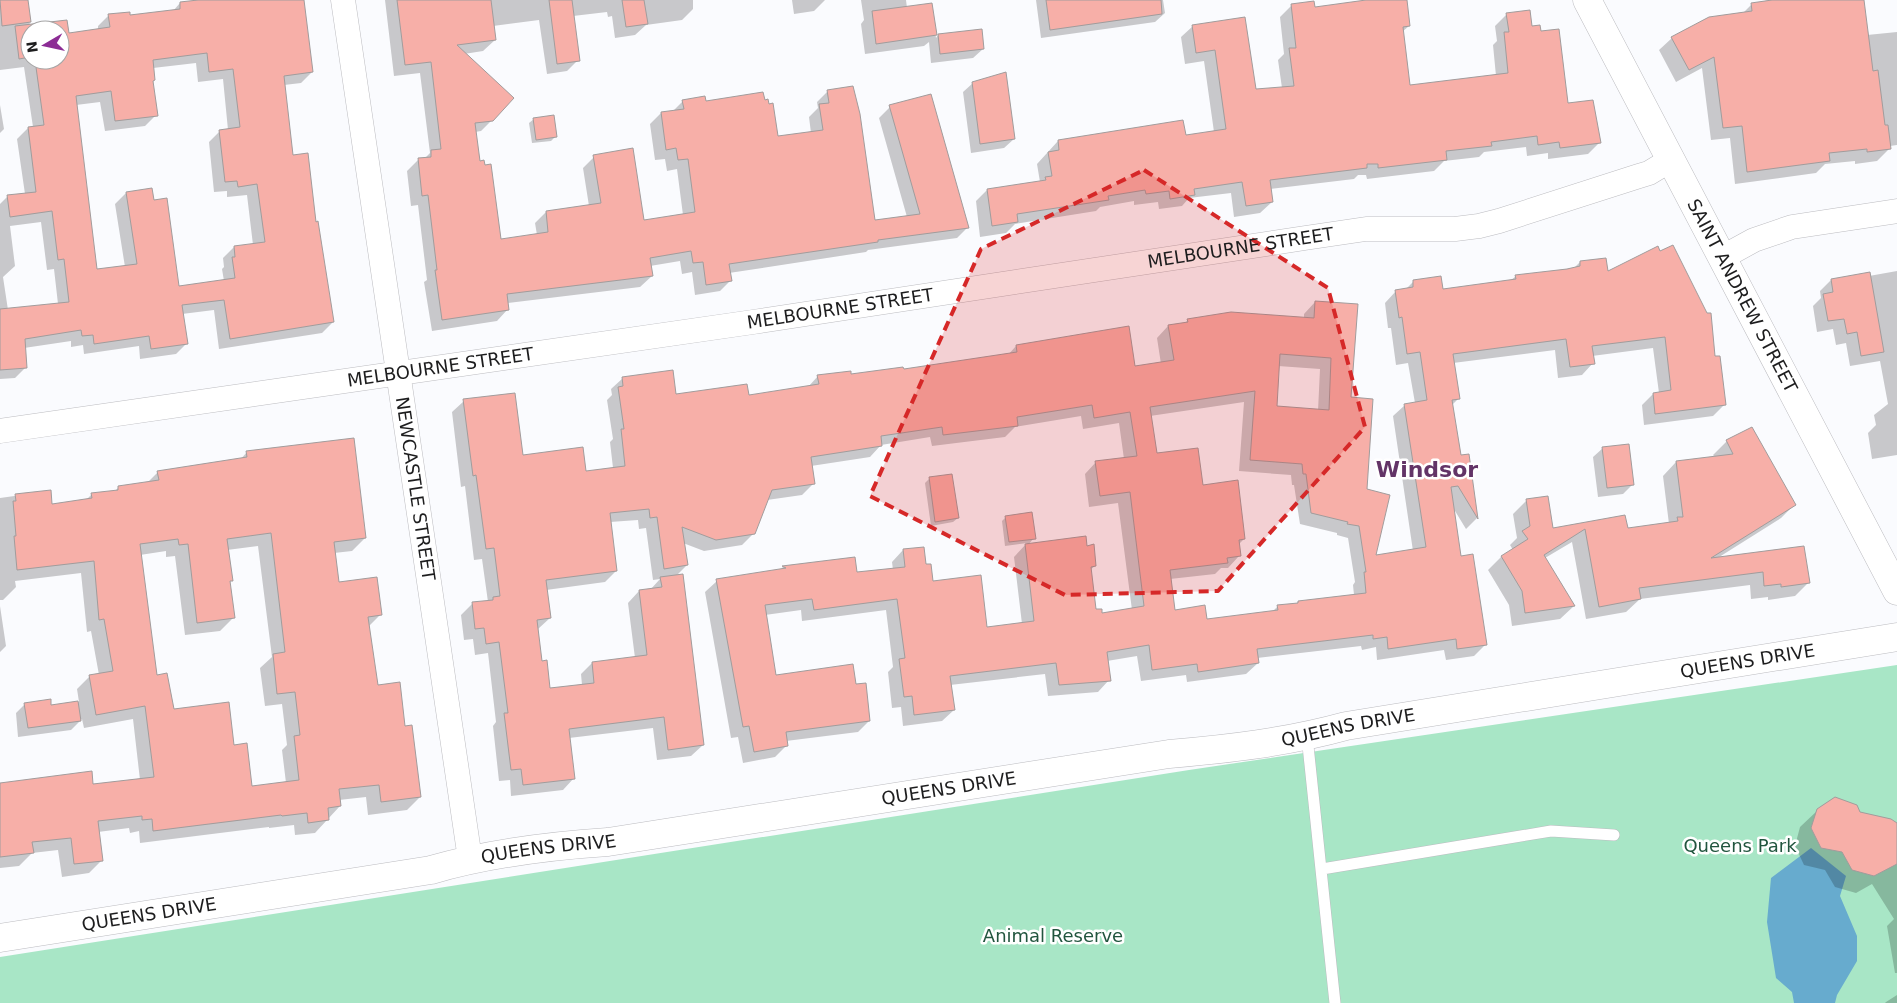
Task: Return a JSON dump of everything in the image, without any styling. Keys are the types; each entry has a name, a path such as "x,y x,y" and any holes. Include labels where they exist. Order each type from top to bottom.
{"main road":[{"name":"SAINT ANDREW STREET","path":"1587,0 1897,591"},
{"name":"QUEENS DRIVE","path":"0,938 431,870 470,859 552,846 608,842 1169,754 1226,749 1307,736 1346,726 1897,637"}],"street":[{"name":"NEWCASTLE STREET","path":"343,0 470,859"},
{"name":"MELBOURNE STREET","path":"0,431 753,322 1366,229 1479,226 1649,173 1672,159"},
{"path":"1723,257 1754,240 1792,228 1897,211"}],"lane":[{"path":"1307,736 1335,1002"},
{"path":"1322,869 1551,831 1614,835"}],"highlighted area":[{"path":"1144,170 1328,288 1365,427 1218,591 1065,595 870,496 981,249"}],"green space":[{"name":"Queens Park","path":"1897,665 1897,1003 0,1003 0,957 1189,770"}],"water":[{"path":"1811,848 1846,876 1840,896 1857,936 1857,961 1837,995 1835,1003 1794,1003 1792,992 1776,978 1767,922 1771,878"}],"building":[{"path":"0,0 28,0 31,20 20,20 20,24 2,26"},
{"path":"198,0 304,0 313,72 284,76 293,155 308,153 316,222 318,221 334,322 230,339 224,300 182,305 188,344 151,349 149,336 94,344 93,335 82,336 81,330 25,339 27,368 0,370 0,309 69,302 64,259 58,260 52,211 10,217 7,195 36,192 28,127 44,125 36,70 70,70 70,33 110,27 108,14 130,12 130,15 180,9 180,2","holes":["207,53 209,72 233,69 240,127 219,130 225,182 237,181 238,187 257,184 265,242 234,246 235,257 232,257 235,278 179,286 167,198 154,200 152,188 126,192 137,264 97,269 76,96 111,91 115,121 158,116 153,81 155,80 153,60"]},
{"path":"397,0 491,0 496,40 457,45 514,98 493,121 475,123 480,161 484,160 485,165 491,164 501,239 548,232 546,211 601,203 593,155 633,148 644,220 695,212 688,159 678,160 676,148 666,150 661,112 684,109 682,100 705,96 706,101 763,92 765,100 768,99 769,104 773,103 778,136 823,130 819,104 829,103 827,90 853,86 860,114 875,220 920,214 889,105 931,94 969,228 878,240 878,242 729,264 732,281 706,285 703,262 693,263 691,251 650,258 653,276 507,294 509,310 442,320 428,195 422,196 418,158 431,157 431,150 441,149 431,62 405,65"},
{"path":"549,0 572,0 580,61 557,64"},
{"path":"622,0 644,0 648,24 626,27"},
{"path":"1046,0 1161,0 1162,14 1050,30"},
{"path":"1366,0 1407,0 1410,26 1403,27 1410,85 1508,73 1504,32 1509,32 1506,13 1530,10 1532,26 1540,25 1541,31 1559,29 1568,103 1593,100 1601,143 1560,148 1559,142 1538,145 1537,136 1491,142 1492,146 1446,151 1447,160 1378,168 1378,164 1367,164 1367,168 1270,180 1273,202 1246,206 1242,182 1194,189 1195,195 1170,199 1169,191 1146,194 1145,190 1108,196 1109,200 1017,214 1018,222 992,226 987,189 1046,180 1045,177 1052,176 1048,152 1059,150 1058,140 1183,120 1186,135 1226,129 1215,50 1196,53 1192,25 1245,17 1256,89 1294,86 1289,48 1296,48 1291,4 1314,1 1315,7"},
{"path":"1772,0 1864,0 1873,71 1878,70 1885,125 1888,125 1891,149 1867,152 1867,149 1829,153 1830,161 1747,172 1742,126 1723,128 1714,57 1689,70 1671,37 1709,17 1752,11 1751,3"},
{"path":"932,3 937,35 876,44 872,11"},
{"path":"20,25 19,59 15,26"},
{"path":"982,29 984,49 940,54 938,34"},
{"path":"1006,72 1015,139 980,144 972,82"},
{"path":"554,115 557,137 536,140 533,118"},
{"path":"1673,245 1707,313 1711,313 1715,356 1720,356 1726,405 1655,414 1653,393 1671,390 1665,337 1592,346 1595,364 1570,367 1566,339 1453,354 1460,399 1452,400 1461,455 1469,454 1478,519 1458,486 1451,487 1461,556 1473,554 1487,645 1457,649 1456,639 1388,649 1387,637 1373,639 1373,635 1257,649 1259,663 1198,672 1197,664 1152,670 1149,645 1107,652 1111,681 1059,685 1056,663 950,676 955,710 914,715 912,696 904,697 899,659 905,658 897,599 814,610 812,599 765,605 776,675 853,664 856,684 866,683 870,721 786,732 788,746 754,752 749,726 743,727 716,579 786,568 782,566 855,557 857,572 905,567 903,549 924,547 926,564 931,564 933,581 981,575 987,627 1034,621 1025,544 1086,536 1087,546 1094,544 1096,566 1091,567 1096,609 1102,609 1102,613 1144,606 1130,492 1100,496 1095,461 1137,456 1130,412 1094,418 1092,405 1017,417 1018,426 943,435 942,427 881,436 882,446 811,457 815,484 772,490 755,534 716,540 682,527 688,565 664,569 657,517 650,518 649,509 610,513 617,571 546,580 551,618 537,620 542,661 547,660 550,688 594,683 592,662 647,655 639,590 662,587 660,577 683,574 704,745 668,750 664,717 569,729 575,779 523,785 521,769 511,770 504,713 508,713 499,642 486,644 484,628 475,629 472,602 493,600 493,597 500,596 494,548 486,549 476,475 473,476 463,399 515,393 523,455 583,447 586,471 625,466 621,429 624,429 618,387 623,386 622,377 673,370 676,394 747,384 749,395 819,384 817,375 851,371 851,374 903,367 904,369 1017,352 1016,345 1129,326 1135,366 1174,360 1168,325 1188,322 1187,319 1231,312 1314,318 1315,301 1358,304 1351,397 1373,399 1367,489 1390,495 1376,555 1426,547 1404,404 1427,400 1420,352 1407,354 1402,317 1399,318 1395,290 1413,287 1413,280 1441,276 1443,289 1516,279 1515,275 1567,269 1580,266 1580,261 1606,258 1608,271 1658,246 1660,251","holes":["1280,354 1331,358 1329,410 1277,406","1255,391 1250,460 1302,464 1303,474 1306,474 1311,513 1359,526 1366,572 1364,572 1366,593 1298,601 1298,603 1277,605 1278,610 1207,619 1205,605 1175,610 1170,570 1228,563 1227,558 1241,556 1239,540 1245,539 1238,480 1203,485 1198,448 1157,453 1150,407"]},
{"path":"1870,272 1884,352 1861,356 1857,332 1847,334 1844,319 1828,321 1823,294 1833,292 1831,279"},
{"path":"1752,427 1796,505 1711,558 1804,546 1810,583 1781,587 1781,584 1764,586 1763,572 1639,588 1641,599 1599,607 1585,529 1544,555 1575,606 1525,613 1522,591 1501,556 1528,539 1522,531 1530,526 1526,499 1548,496 1553,528 1625,515 1628,528 1678,521 1677,517 1683,517 1676,461 1733,454 1726,440"},
{"path":"354,438 366,538 334,542 339,582 377,577 382,615 368,617 378,685 400,682 405,726 412,725 421,797 381,802 379,785 339,789 341,806 328,808 329,820 308,823 307,813 153,831 152,819 142,820 142,816 98,821 103,861 74,864 71,838 32,842 34,853 0,857 0,783 92,771 93,784 154,777 145,706 96,715 89,675 113,671 104,619 99,620 94,561 17,570 13,501 16,501 15,494 51,490 52,504 92,498 91,493 118,490 118,486 159,480 157,471 247,457 246,451","holes":["271,533 285,652 273,654 277,694 295,692 300,735 294,736 299,780 252,786 247,743 234,745 229,702 174,709 167,673 157,675 140,544 178,539 179,545 188,544 197,623 235,618 230,581 233,581 227,539"]},
{"path":"1629,444 1634,485 1607,488 1602,447"},
{"path":"952,474 959,518 935,522 929,477"},
{"path":"1032,512 1036,539 1009,542 1005,516"},
{"path":"51,699 51,705 78,701 81,721 28,728 24,703"},
{"path":"1835,797 1857,805 1860,812 1891,819 1897,823 1897,864 1874,876 1852,870 1842,852 1821,848 1811,828 1817,809"}],"district":[{"name":"Windsor","path":"1427,469"}],"park label":[{"name":"Animal Reserve","path":"1053,936"}]}
